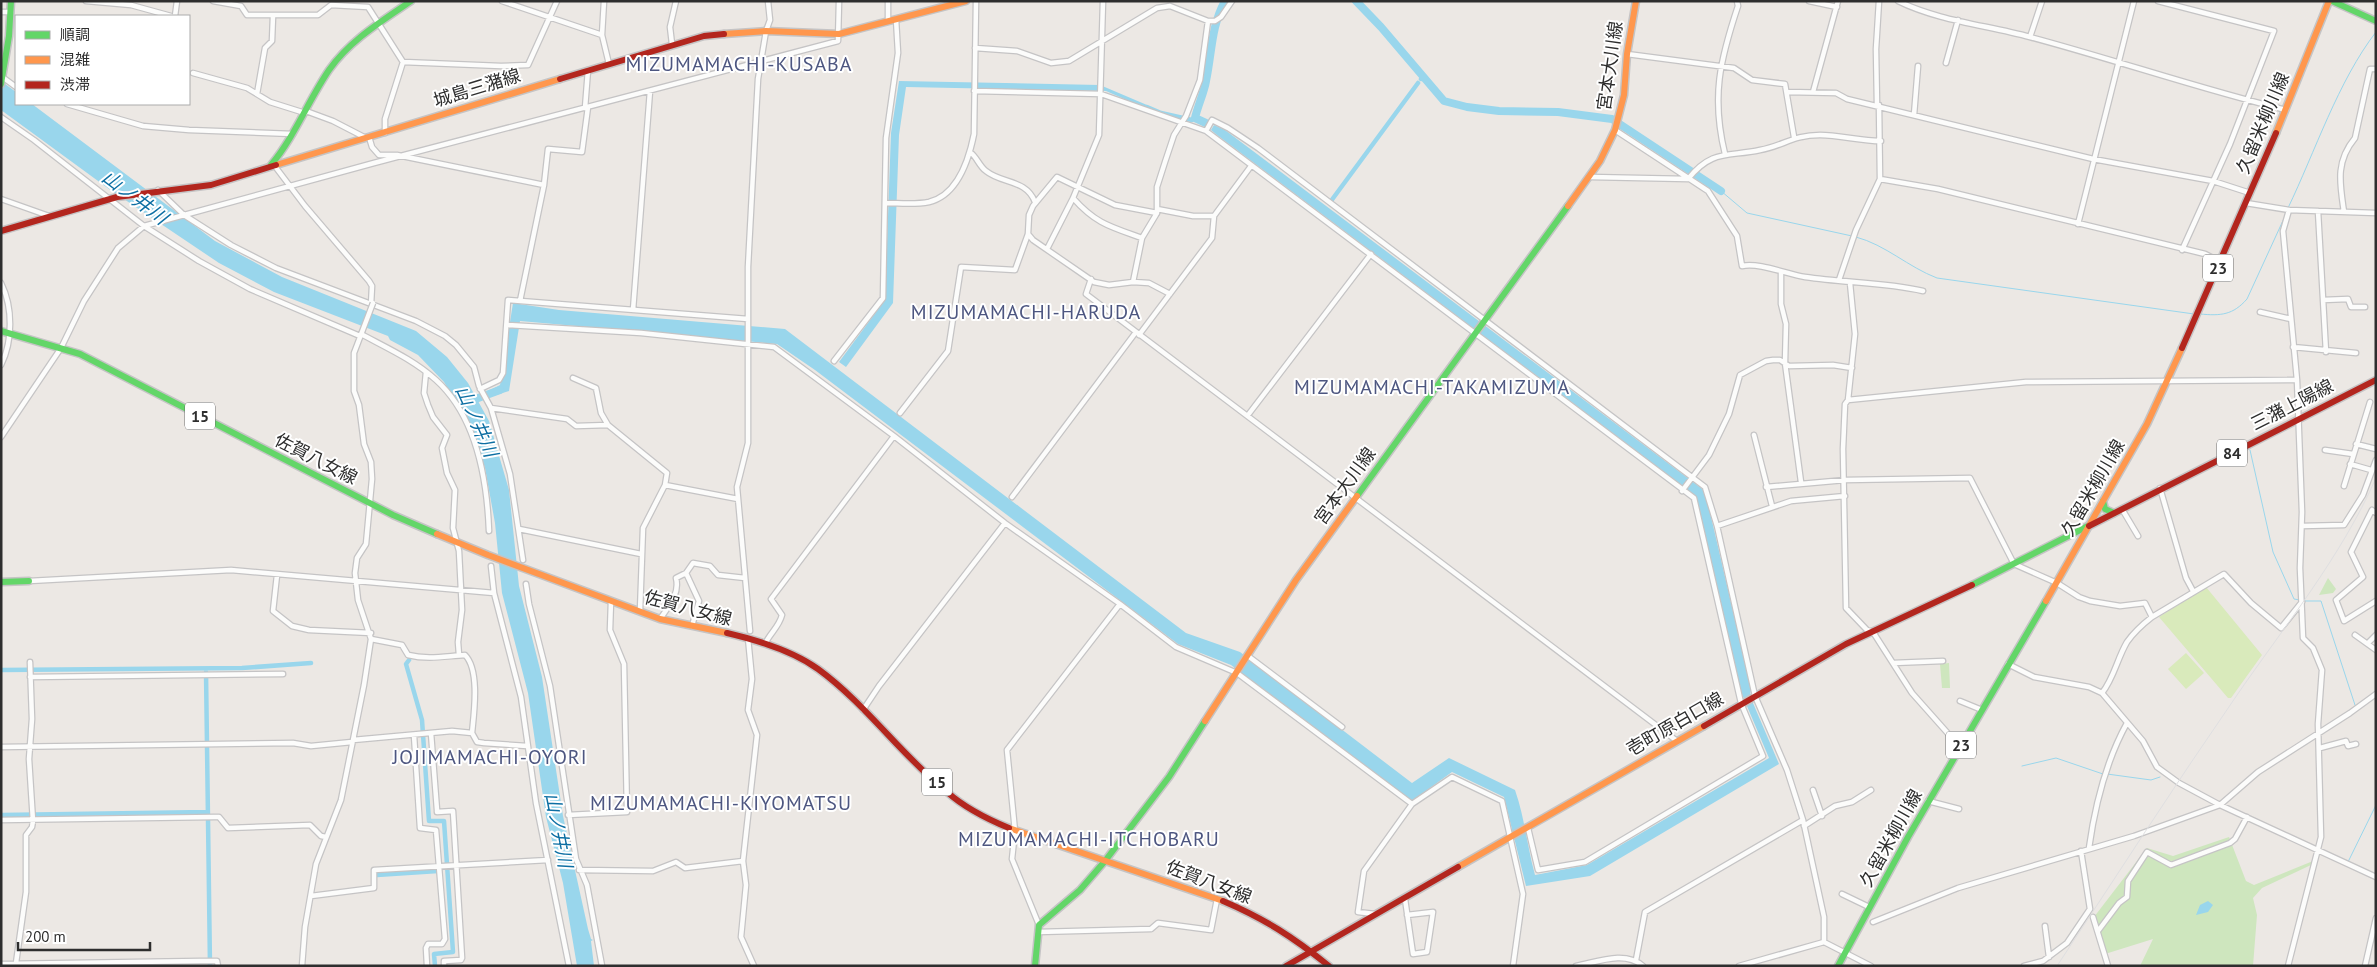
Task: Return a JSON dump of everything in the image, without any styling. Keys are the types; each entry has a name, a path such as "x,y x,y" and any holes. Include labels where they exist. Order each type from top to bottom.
{"main road":[{"path":"2,79 11,1"},
{"path":"272,165 293,134 336,61 351,45 404,4 411,1"},
{"name":"城島三潴線","path":"2,231 113,199 158,190 184,190 211,186 272,165 385,133 672,44 704,36 766,31 839,34 966,1"},
{"name":"宮本大川線","path":"1039,928 1080,890 1105,861 1185,755 1296,580 1590,177 1616,128 1624,94 1627,54 1636,1"},
{"path":"2330,1 2375,21"},
{"name":"久留米柳川線","path":"1838,966 1928,801 2057,583 2147,424 2221,262 2330,1"},
{"name":"佐賀八女線","path":"1,331 61,348 108,368 369,503 488,555 522,564 660,619 748,638 801,659 818,669 863,710 946,792 964,806 992,822 1015,831 1217,899 1257,916 1292,937 1329,966"},
{"name":"三潴上陽線","path":"2088,526 2376,380"},
{"path":"2103,501 2105,509 2114,513"},
{"name":"壱町原白口線","path":"1286,966 1846,644 2014,564 2088,526"},
{"path":"1,582 29,581"},
{"path":"1035,966 1039,928"}],"street":[{"path":"86,1 131,6 167,15"},
{"path":"175,15 177,1"},
{"path":"213,1 242,6 247,15 318,15 331,5 368,7 403,62"},
{"path":"502,1 602,35"},
{"path":"403,62 528,65 557,1"},
{"path":"604,1 602,35 609,64"},
{"path":"672,44 670,27 676,1"},
{"path":"750,631 738,499 739,478 748,443 746,412 750,343 748,268 760,62 770,20 768,1"},
{"path":"1,437 61,348 84,301 118,248 145,226 288,186 838,41 839,1"},
{"path":"888,1 888,21"},
{"path":"885,203 930,201 956,184 970,152 974,134 976,1"},
{"path":"1047,249 1073,198 1076,186 1099,135 1103,1"},
{"path":"1208,21 1221,17 1232,1"},
{"path":"1725,154 1720,134 1716,97 1725,44 1738,6 1737,1"},
{"path":"1809,1 1838,4 1813,92"},
{"path":"1839,280 1856,230 1880,178 1881,141 1876,49 1879,1"},
{"path":"1898,1 1916,9 2030,37 2118,64 2286,110"},
{"path":"2030,37 2042,1"},
{"path":"2078,224 2134,1"},
{"path":"2158,1 2274,31 2248,101 2182,250"},
{"path":"975,48 1017,50 1051,63 1060,63 1085,53 1157,8 1165,6 1202,16 1208,21"},
{"path":"1,12 11,12"},
{"path":"257,94 265,48 272,41 273,16"},
{"path":"834,361 883,298 886,138 898,53 896,20"},
{"path":"1946,62 1958,20"},
{"path":"1133,282 1142,238 1157,211 1156,187 1174,135 1185,120 1200,80 1208,21"},
{"path":"1627,54 1734,68 1752,80 1785,84 1794,137"},
{"path":"385,133 385,118 403,62"},
{"path":"1914,115 1918,66"},
{"path":"2344,212 2338,174 2350,144 2355,138 2370,69 2376,69"},
{"path":"520,300 544,185 548,150 583,150 588,70"},
{"path":"193,73 247,88 283,107 333,121 368,138 372,147 379,155 402,157 544,185"},
{"path":"2,79 15,86"},
{"path":"974,90 1101,93 1148,112 1185,120 1206,131 1372,254 1682,491 1694,498 1743,703 1764,756 1584,862 1539,870 1527,828"},
{"path":"633,310 650,91"},
{"path":"1787,92 1836,93 1847,99 2094,159 2213,181 2250,193"},
{"path":"70,105 143,126 189,130 293,134"},
{"path":"1,117 113,199 145,226 199,261 250,288 361,334 426,372 456,403 470,430 481,466 490,532"},
{"path":"1206,131 1212,120 1228,128 1706,487 1717,526 1754,696 1781,752 1803,823 1824,917 1824,942"},
{"path":"1616,128 1689,177 1711,195 1736,236 1742,266 1756,265 1781,273 1850,283 1891,284 1923,291"},
{"path":"1590,177 1627,179 1689,177 1702,163 1725,154 1760,151 1794,137 1822,135 1860,142 1881,141"},
{"path":"970,152 985,171 1020,184 1032,195 1035,202"},
{"path":"272,165 372,286 372,304 354,353 354,391 359,405 364,444 372,470 366,544 355,564 358,600 371,633 371,639 341,800 316,864 305,926 302,966"},
{"path":"1012,497 1212,238 1214,216 1252,166"},
{"path":"900,413 948,351 961,267 1015,270 1028,234 1029,215 1035,202 1057,177 1115,205 1193,216 1214,216"},
{"path":"1880,178 1938,189 2182,250 2205,254 2221,262"},
{"path":"158,190 183,215 231,245 276,268 416,321 445,336 456,345 474,368 480,389 490,407 510,474 519,529 522,564"},
{"path":"1073,198 1098,222 1142,238"},
{"path":"2,199 49,216"},
{"path":"2246,203 2289,210 2344,212 2361,210 2376,212"},
{"path":"2288,966 2321,836 2318,698 2322,670 2313,648 2303,638 2300,568 2302,526 2297,380 2283,231 2289,210"},
{"path":"2318,211 2326,352"},
{"path":"1028,234 1091,279 1110,285 1133,282 1149,283 1170,294"},
{"path":"1248,415 1372,254"},
{"path":"1781,273 1781,304 1786,324 1785,363 1801,482"},
{"path":"1091,279 1086,294 1677,741"},
{"path":"1,283 9,304 9,333 1,365"},
{"path":"1850,283 1855,334 1848,400 1845,404 1846,608 1867,630 1873,632 1893,664 1926,709 1960,747"},
{"path":"2323,300 2348,299 2351,307 2365,307"},
{"path":"480,389 500,380 503,372 508,325 508,300 748,319"},
{"path":"2260,312 2291,319"},
{"path":"508,325 641,333 774,347 894,436 1005,523 1120,604 1176,647 1237,672 1412,804"},
{"path":"2294,347 2326,352 2356,353"},
{"path":"1682,491 1709,455 1729,414 1740,375 1766,361 1780,360 1789,366 1833,365 1852,368"},
{"path":"426,372 424,393 433,417 447,435 442,448 447,472 455,490 453,520 459,551 462,610 458,642 459,655"},
{"path":"573,378 596,388 600,413 608,425 667,473 665,485 643,528 640,611"},
{"path":"1848,400 2026,382 2297,380"},
{"path":"2344,486 2370,402"},
{"path":"490,407 567,419 576,426 608,425"},
{"path":"1754,435 1772,506"},
{"path":"766,644 770,634 779,626 782,615 771,599 894,436"},
{"path":"2356,444 2376,449"},
{"path":"2325,450 2353,454"},
{"path":"2302,526 2344,524 2363,496 2376,460"},
{"path":"2350,464 2371,470"},
{"path":"1766,487 1801,482 1845,480 1970,478 2014,564 2057,583 2079,597 2090,601 2120,606 2146,603 2152,616"},
{"path":"665,485 738,499"},
{"path":"2160,488 2186,578 2193,591"},
{"path":"1717,526 1791,501 1845,496"},
{"path":"2122,509 2138,536"},
{"path":"2376,512 2372,510 2351,552 2363,577 2336,600 2344,621 2376,601"},
{"path":"863,710 1005,523"},
{"path":"519,529 642,554"},
{"path":"660,619 674,599 678,586 676,578 686,573 693,563 710,566 718,575 745,578"},
{"path":"491,566 494,593 516,674 527,746 569,966"},
{"path":"29,581 231,570 494,593"},
{"path":"686,573 699,601 692,626"},
{"path":"2102,693 2111,682 2127,643 2136,631 2152,616 2224,574 2251,604 2281,628 2302,602"},
{"path":"276,575 273,611 292,626 309,630 371,633"},
{"path":"526,584 529,604 550,686 568,816 579,870 587,885 602,966"},
{"path":"568,816 626,812 624,664 610,630 611,600"},
{"path":"1120,604 1006,750 1015,831 1012,858 1039,928 1051,930 1151,929 1158,923 1211,930 1217,899"},
{"path":"2368,644 2376,635"},
{"path":"2354,636 2376,650"},
{"path":"748,638 752,680 748,710 756,735 744,861 746,885 741,937 754,966"},
{"path":"371,639 402,645 408,655 415,657 465,655 470,660 475,697 472,733 477,742 527,746"},
{"path":"1247,657 1342,727"},
{"path":"1893,664 1943,661"},
{"path":"16,963 26,892 26,836 32,827 29,746 32,719 30,662"},
{"path":"2008,664 2034,677 2089,686 2102,693 2143,741 2157,767 2183,785 2246,817 2376,877"},
{"path":"30,676 283,674"},
{"path":"1873,922 1958,888 2134,836 2220,804 2258,772 2376,694"},
{"path":"1960,701 1982,710"},
{"path":"2089,848 2094,814 2117,741 2127,723"},
{"path":"1,747 293,743 310,746 452,731 472,733"},
{"path":"429,733 437,812 453,811 462,958 461,960 444,961 444,966"},
{"path":"415,735 420,828 436,828 445,939 442,944 428,944 426,948 427,966"},
{"path":"2320,748 2346,741 2348,746 2356,744"},
{"path":"1379,914 1358,912 1361,876 1412,804 1452,777 1502,800 1523,894 1514,966"},
{"path":"1813,790 1822,816"},
{"path":"1636,960 1645,912 1803,823 1822,816 1836,806 1852,802 1871,790"},
{"path":"1928,801 1960,809"},
{"path":"1,820 214,817 219,818 228,828 310,825 320,836 326,837"},
{"path":"2098,931 2119,903 2127,897 2128,881 2147,852 2171,866 2230,843 2235,839 2246,817"},
{"path":"2024,966 2044,961 2066,943 2090,909 2081,851"},
{"path":"311,896 374,888 374,870 456,864 459,867 548,860"},
{"path":"579,870 653,871 676,862 685,868 744,861"},
{"path":"1842,894 1869,907"},
{"path":"1405,899 1407,915 1413,954 1427,952 1433,912 1407,915"},
{"path":"2093,917 2108,966"},
{"path":"2366,966 2376,918"},
{"path":"2045,926 2049,956"},
{"path":"1739,966 1824,942 1846,951 1871,966"},
{"path":"1576,966 1616,958 1636,960 1643,966"},
{"path":"1,964 218,964"}],"green space":[{"path":"2328,578 2336,589 2333,593 2319,595"},
{"path":"2206,587 2262,655 2231,698 2228,698 2159,617"},
{"path":"2186,653 2204,673 2186,689 2168,669"},
{"path":"1949,663 1950,688 1942,688 1940,664"},
{"path":"2229,837 2246,881 2254,885 2313,861 2311,865 2262,888 2253,898 2257,915 2253,966 2140,966 2153,939 2105,954 2094,917 2147,848 2173,856"}],"water":[{"name":"山ノ井川","path":"1,81 15,91 15,105 33,105 215,241 282,277 416,331 447,357 468,383 489,421 509,490 519,586 542,677 563,816 588,929 593,940 591,941 594,966 577,966 563,883 546,817 528,693 502,593 495,523 485,468 471,427 444,382 418,355 390,340 388,336 274,292 219,263 109,189 1,110"},
{"path":"899,81 1100,85 1150,108 1147,109 1106,91 906,87 899,135 893,303 846,367 839,362 885,300 891,133"},
{"path":"1214,125 1225,130 1705,491 1751,688 1750,696 1779,764 1590,876 1526,886 1504,797 1452,772 1412,801 1231,665 1178,644 815,370 777,344 520,321 509,391 493,396 490,390 500,385 513,303 559,310 785,329 1186,633 1240,652 1412,783 1449,758 1515,790 1535,875 1587,865 1769,758 1741,692 1696,496 1217,135 1211,130"},
{"path":"2208,901 2213,905 2208,912 2196,915 2200,905"}],"waterway":[{"path":"1208,124 1195,118 1205,86 1214,30 1225,1"},
{"path":"1356,1 1381,27 1444,101 1467,107 1499,111 1558,112 1612,119 1721,191"},
{"path":"2288,208 2339,94 2362,51 2376,32"},
{"path":"1331,201 1418,83"},
{"path":"1147,107 1161,113 1192,120 1195,118"},
{"path":"1721,191 1747,213 1852,236"},
{"path":"2200,314 2214,315 2226,313 2237,308 2247,299 2286,214"},
{"path":"1856,237 1877,245 1937,278 2194,314"},
{"name":"山ノ井川","path":"470,401 500,390"},
{"path":"2250,450 2273,552 2294,599 2300,600"},
{"path":"2304,601 2321,601 2355,705"},
{"path":"409,660 406,664 422,720 429,821 444,821 453,952 434,954 435,966"},
{"path":"1,670 242,668 311,663"},
{"path":"206,672 210,966"},
{"path":"2022,766 2056,758 2103,774"},
{"path":"2107,774 2151,780 2160,777"},
{"path":"2348,862 2376,805"},
{"path":"1,815 208,812"},
{"path":"377,875 438,871"}],"railway":[{"path":"2057,966 2212,731 2329,564 2362,508 2376,478"}],"traffic: fast":[{"path":"1,84 9,36 11,1"},
{"path":"271,165 280,154 321,82 337,59 367,32 411,1"},
{"path":"2332,1 2376,21"},
{"path":"1357,496 1568,206"},
{"path":"1,331 80,354 393,515 437,534"},
{"path":"2103,501 2105,509 2114,513"},
{"path":"1972,585 2088,526"},
{"path":"1,582 29,581"},
{"path":"1838,966 1908,837 2046,601"},
{"path":"1035,966 1039,925 1080,890 1105,861 1169,777 1205,721"}],"traffic: slow":[{"path":"724,34 766,31 839,34 966,1"},
{"path":"1568,206 1600,161 1615,130 1624,95 1627,54 1636,1"},
{"path":"2276,133 2329,1"},
{"path":"276,165 560,79"},
{"path":"2046,601 2147,424 2182,348"},
{"path":"1205,721 1296,580 1357,496"},
{"path":"437,534 660,619 727,633"},
{"path":"1458,867 1704,726"},
{"path":"1009,828 1223,901"}],"traffic: jam":[{"path":"560,79 704,36 724,34"},
{"path":"2182,348 2276,133"},
{"path":"1,231 117,197 211,185 276,165"},
{"path":"2089,526 2376,380"},
{"path":"1704,726 1846,644 1972,585"},
{"path":"727,633 774,647 818,669 852,698 930,778 954,798 976,813 1009,828"},
{"path":"1286,966 1458,867"},
{"path":"1223,901 1278,929 1329,966"}],"district":[{"name":"MIZUMAMACHI-KUSABA","path":"739,64"},
{"name":"MIZUMAMACHI-HARUDA","path":"1026,312"},
{"name":"MIZUMAMACHI-TAKAMIZUMA","path":"1432,387"},
{"name":"JOJIMAMACHI-OYORI","path":"490,757"},
{"name":"MIZUMAMACHI-KIYOMATSU","path":"721,803"},
{"name":"MIZUMAMACHI-ITCHOBARU","path":"1089,839"}]}
